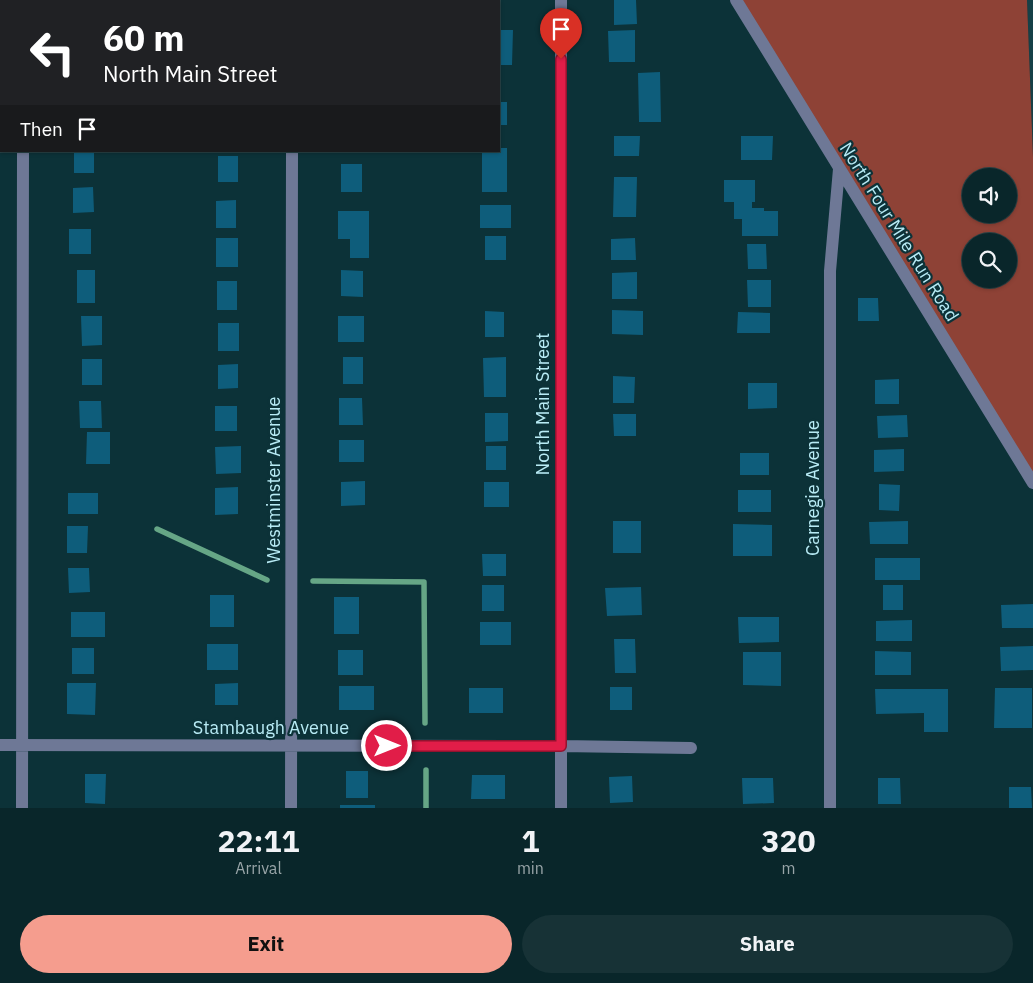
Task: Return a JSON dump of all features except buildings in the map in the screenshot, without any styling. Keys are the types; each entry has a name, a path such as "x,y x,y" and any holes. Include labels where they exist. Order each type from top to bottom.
{"street":[{"name":"North Main Street","path":"561,0 561,808"},
{"name":"North Four Mile Run Road","path":"736,0 1033,483"},
{"path":"22,808 23,152"},
{"name":"Westminster Avenue","path":"292,152 292,808"},
{"name":"Carnegie Avenue","path":"830,808 830,271 839,169"},
{"name":"Stambaugh Avenue","path":"0,745 691,748"}],"shaded area":[{"path":"736,0 1027,0 1033,157 1033,483"},
{"path":"1027,0 1033,0 1033,157"}],"waterway":[{"path":"157,529 267,580"},
{"path":"313,581 424,582 425,723"},
{"path":"426,770 426,808"}],"route":[{"path":"387,746 561,746 561,59"}]}
